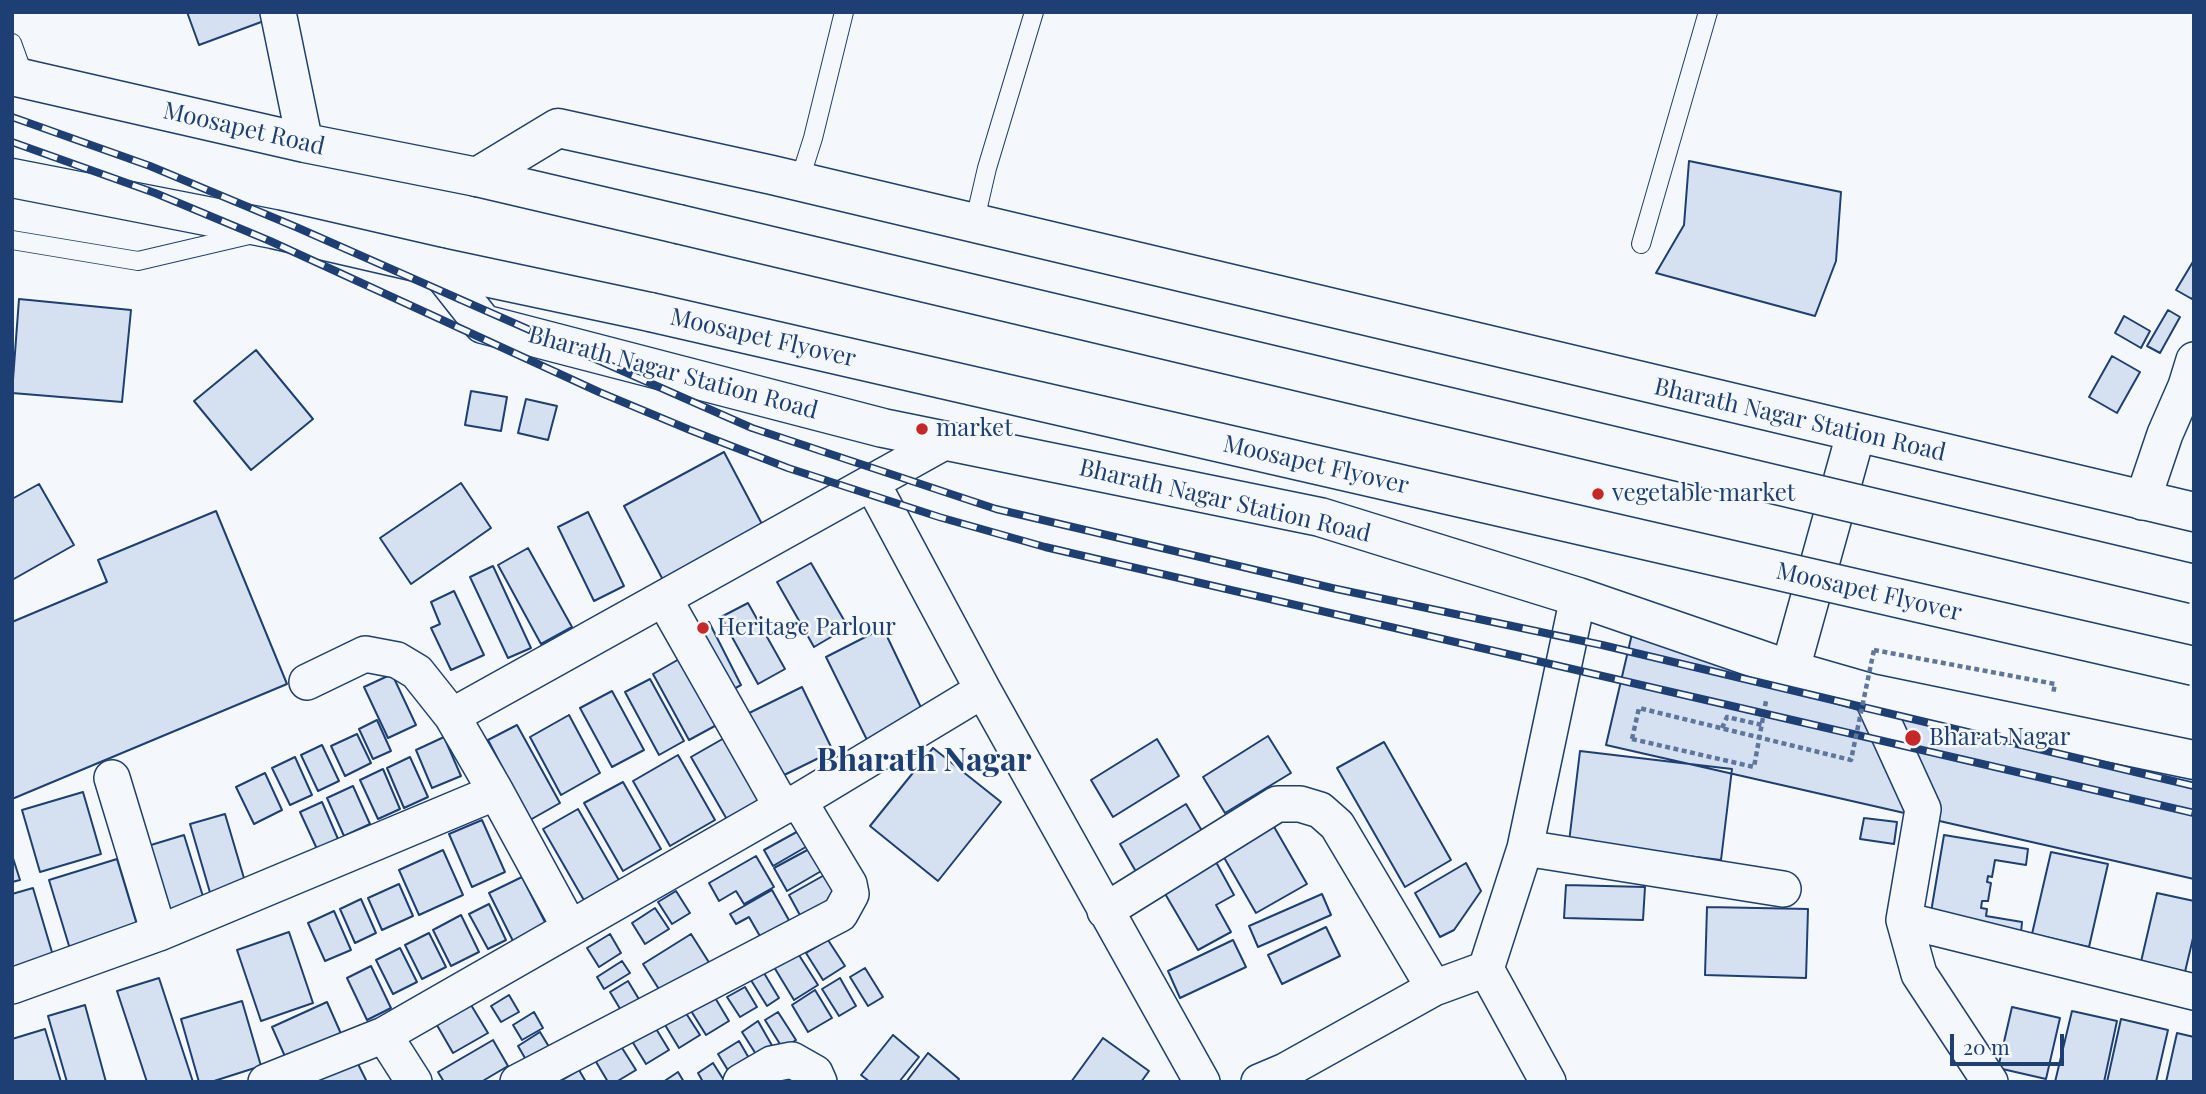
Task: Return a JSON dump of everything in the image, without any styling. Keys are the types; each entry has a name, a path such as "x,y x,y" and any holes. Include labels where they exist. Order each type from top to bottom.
{"main road":[{"name":"Moosapet Road","path":"18,77 305,143 477,177"},
{"name":"Bharath Nagar Station Road","path":"477,177 558,128 799,182 2142,502 2194,512"},
{"path":"477,177 2194,584"},
{"path":"12,178 273,229 438,267"},
{"name":"Bharath Nagar Station Road","path":"438,267 483,324 870,424 1320,517 1578,597 1781,667 1870,693 2194,760"},
{"name":"Moosapet Flyover","path":"438,267 650,312 2194,666"},
{"path":"1781,667 1856,433"}],"street":[{"path":"278,12 305,143"},
{"path":"2142,502 2194,360"},
{"path":"452,716 946,441"},
{"path":"872,483 983,690 1202,1082"},
{"path":"1548,1082 1486,969 1525,848 1578,597"},
{"path":"518,1082 840,915 851,894 849,884 791,804 664,599"},
{"path":"307,681 365,654 397,660 417,672 452,716 570,928"},
{"path":"266,1082 384,1035 791,804 983,690"},
{"path":"1870,693 1923,809 1904,920 1919,974 1990,1082"},
{"path":"112,778 159,933"},
{"path":"12,986 159,933 496,792"},
{"path":"1105,911 1277,804 1300,804 1320,810 1338,825 1434,988"},
{"path":"1525,848 1783,889"},
{"path":"1904,920 2194,992"},
{"path":"1278,1078 1434,988 1486,969"},
{"path":"384,1035 414,1082"},
{"path":"741,1082 772,1064 792,1060 815,1073 819,1082"}],"lane":[{"path":"799,182 813,138 844,12"},
{"path":"974,224 987,168 1034,12"},
{"path":"1641,244 1708,12"},
{"path":"12,43 18,77"},
{"path":"12,240 138,261 273,229"}],"path":[{"path":"1781,667 1762,724 1754,767 1632,739 1639,708 1722,728 1851,760 1874,650 2055,684"},
{"path":"1722,728 1727,717 1762,724"}],"building":[{"path":"187,12 270,12 272,18 199,45"},
{"path":"1689,161 1841,192 1836,261 1815,316 1656,273 1684,225"},
{"path":"2194,260 2194,295 2192,299 2176,290"},
{"path":"19,299 131,310 122,402 12,393"},
{"path":"2168,310 2180,317 2160,353 2147,346"},
{"path":"2124,316 2150,331 2141,348 2115,333"},
{"path":"256,350 313,419 251,470 194,401"},
{"path":"2112,356 2140,372 2117,413 2089,397"},
{"path":"471,391 507,397 501,431 465,425"},
{"path":"526,399 557,406 548,440 518,433"},
{"path":"724,452 763,526 663,580 624,506"},
{"path":"461,483 491,528 411,584 380,538"},
{"path":"39,484 74,545 12,580 12,499"},
{"path":"216,511 287,684 12,799 12,622 107,582 98,560"},
{"path":"588,512 624,586 594,601 558,527"},
{"path":"528,548 572,627 541,644 498,565"},
{"path":"811,563 848,627 814,647 777,582"},
{"path":"493,566 531,648 508,658 470,577"},
{"path":"454,591 484,655 451,670 431,628 440,624 431,602"},
{"path":"748,603 785,669 758,684 721,617"},
{"path":"1635,621 2194,749 2194,879 1606,745"},
{"path":"709,622 741,685 721,696 689,633"},
{"path":"883,628 926,718 870,746 826,657"},
{"path":"688,654 724,721 689,740 653,674"},
{"path":"392,674 416,725 388,738 364,687"},
{"path":"650,679 684,741 659,755 625,692"},
{"path":"802,687 833,751 772,781 741,717"},
{"path":"612,691 644,750 612,767 580,708"},
{"path":"569,715 600,773 561,795 530,737"},
{"path":"377,720 391,751 373,759 359,729"},
{"path":"517,725 560,803 530,820 488,740"},
{"path":"357,734 371,763 345,776 331,746"},
{"path":"1268,736 1291,773 1225,813 1203,777"},
{"path":"444,737 461,776 432,788 416,750"},
{"path":"726,737 764,803 729,823 691,757"},
{"path":"1157,739 1179,776 1113,817 1091,780"},
{"path":"1384,742 1451,860 1405,887 1337,768"},
{"path":"322,745 339,781 318,791 301,755"},
{"path":"933,748 1001,802 938,881 870,826"},
{"path":"1580,751 1732,769 1721,860 1569,842"},
{"path":"678,755 715,820 670,846 633,781"},
{"path":"295,757 312,795 290,805 272,768"},
{"path":"410,757 428,797 404,808 387,768"},
{"path":"383,769 400,809 378,819 360,780"},
{"path":"265,773 282,810 254,824 236,787"},
{"path":"623,782 661,849 623,871 584,803"},
{"path":"353,786 370,824 344,836 327,798"},
{"path":"83,792 101,854 40,872 22,810"},
{"path":"322,802 338,839 317,849 300,812"},
{"path":"1186,804 1208,841 1142,882 1120,844"},
{"path":"578,809 620,882 585,902 543,829"},
{"path":"225,814 246,885 211,896 190,824"},
{"path":"1864,818 1897,822 1894,844 1860,839"},
{"path":"482,820 505,872 472,887 449,834"},
{"path":"1273,825 1307,884 1256,913 1222,854"},
{"path":"802,829 811,844 773,866 764,850"},
{"path":"184,835 205,903 162,916 141,848"},
{"path":"1944,835 2028,849 2026,865 1995,860 1992,877 1988,876 1987,882 1991,883 1988,901 1982,901 1981,908 1987,909 1986,916 2022,922 2021,933 1930,918"},
{"path":"811,848 823,870 787,891 774,868"},
{"path":"443,850 463,895 419,915 399,870"},
{"path":"2051,852 2108,864 2089,947 2032,934"},
{"path":"12,855 20,880 12,882"},
{"path":"756,856 774,887 744,904 736,891 719,901 709,883"},
{"path":"117,859 141,938 73,959 49,880"},
{"path":"1216,862 1234,895 1216,905 1231,932 1198,950 1164,892"},
{"path":"1466,863 1481,891 1454,930 1440,937 1415,893"},
{"path":"828,873 841,895 801,917 789,895"},
{"path":"522,877 548,928 515,945 489,893"},
{"path":"399,884 413,916 382,930 368,898"},
{"path":"1566,885 1645,887 1643,920 1564,918"},
{"path":"33,888 54,959 12,972 12,894"},
{"path":"772,890 790,922 761,938 749,917 736,924 730,914"},
{"path":"676,891 690,913 672,924 658,902"},
{"path":"2157,893 2194,901 2194,934 2184,976 2140,966"},
{"path":"1322,894 1331,915 1258,947 1249,926"},
{"path":"361,899 376,933 355,943 340,909"},
{"path":"489,904 506,940 488,949 469,914"},
{"path":"1707,907 1808,909 1806,978 1705,975"},
{"path":"655,908 669,929 645,944 632,923"},
{"path":"334,911 351,950 325,961 308,923"},
{"path":"461,915 479,952 451,966 433,930"},
{"path":"1326,927 1340,956 1282,984 1268,955"},
{"path":"289,932 313,1003 261,1021 237,950"},
{"path":"429,933 446,967 422,979 405,945"},
{"path":"610,934 621,953 599,967 587,948"},
{"path":"691,934 710,964 662,994 643,964"},
{"path":"828,940 845,966 823,980 806,953"},
{"path":"1233,940 1246,967 1180,998 1168,971"},
{"path":"400,948 417,982 393,994 376,960"},
{"path":"797,952 818,985 794,1000 774,967"},
{"path":"622,961 630,973 604,989 597,977"},
{"path":"371,966 391,1008 367,1020 347,978"},
{"path":"761,968 779,998 767,1006 749,977"},
{"path":"865,968 883,997 868,1006 850,977"},
{"path":"159,978 193,1082 147,1082 117,991"},
{"path":"840,978 856,1006 839,1016 822,989"},
{"path":"628,981 640,1001 622,1012 610,992"},
{"path":"745,987 757,1007 740,1017 727,997"},
{"path":"815,990 832,1018 808,1032 792,1005"},
{"path":"711,991 729,1021 706,1035 688,1006"},
{"path":"509,995 519,1012 501,1022 491,1006"},
{"path":"468,1000 488,1033 453,1053 434,1020"},
{"path":"242,1001 261,1066 211,1082 199,1082 181,1019"},
{"path":"327,1002 342,1036 287,1061 272,1027"},
{"path":"85,1005 106,1082 67,1082 48,1016"},
{"path":"682,1007 700,1035 679,1048 662,1020"},
{"path":"2012,1007 2060,1018 2046,1079 1998,1068"},
{"path":"2072,1011 2117,1021 2104,1082 2055,1082"},
{"path":"534,1012 543,1028 522,1040 513,1025"},
{"path":"778,1012 796,1040 783,1049 765,1020"},
{"path":"650,1019 669,1050 646,1064 627,1033"},
{"path":"2121,1019 2168,1030 2156,1082 2107,1082"},
{"path":"758,1021 774,1049 759,1059 742,1032"},
{"path":"45,1029 61,1082 12,1082 12,1039"},
{"path":"540,1032 551,1050 529,1065 518,1046"},
{"path":"2177,1033 2194,1037 2194,1082 2166,1082"},
{"path":"893,1035 919,1057 899,1082 870,1082 861,1075"},
{"path":"1103,1038 1149,1071 1141,1082 1071,1082"},
{"path":"493,1040 508,1066 481,1082 444,1082 438,1072"},
{"path":"617,1040 636,1070 616,1082 608,1082 592,1055"},
{"path":"739,1041 753,1065 732,1077 718,1054"},
{"path":"351,1050 367,1082 300,1082"},
{"path":"928,1053 959,1079 957,1082 906,1082"},
{"path":"713,1063 725,1082 703,1082 698,1073"},
{"path":"579,1070 586,1082 559,1082"},
{"path":"678,1072 684,1082 663,1082"}],"railway":[{"path":"12,117 150,166 296,227 752,428 996,509 1332,588 1602,645 2194,786"},
{"path":"12,142 155,193 270,241 599,392 690,430 788,468 939,517 1045,547 2194,813"}],"place":[{"name":"market","path":"922,429"},
{"name":"vegetable market","path":"1598,494"},
{"name":"Heritage Parlour","path":"703,628"},
{"name":"Bharat Nagar","path":"1913,738"}],"district":[{"name":"Bharath Nagar","path":"924,761"}]}
